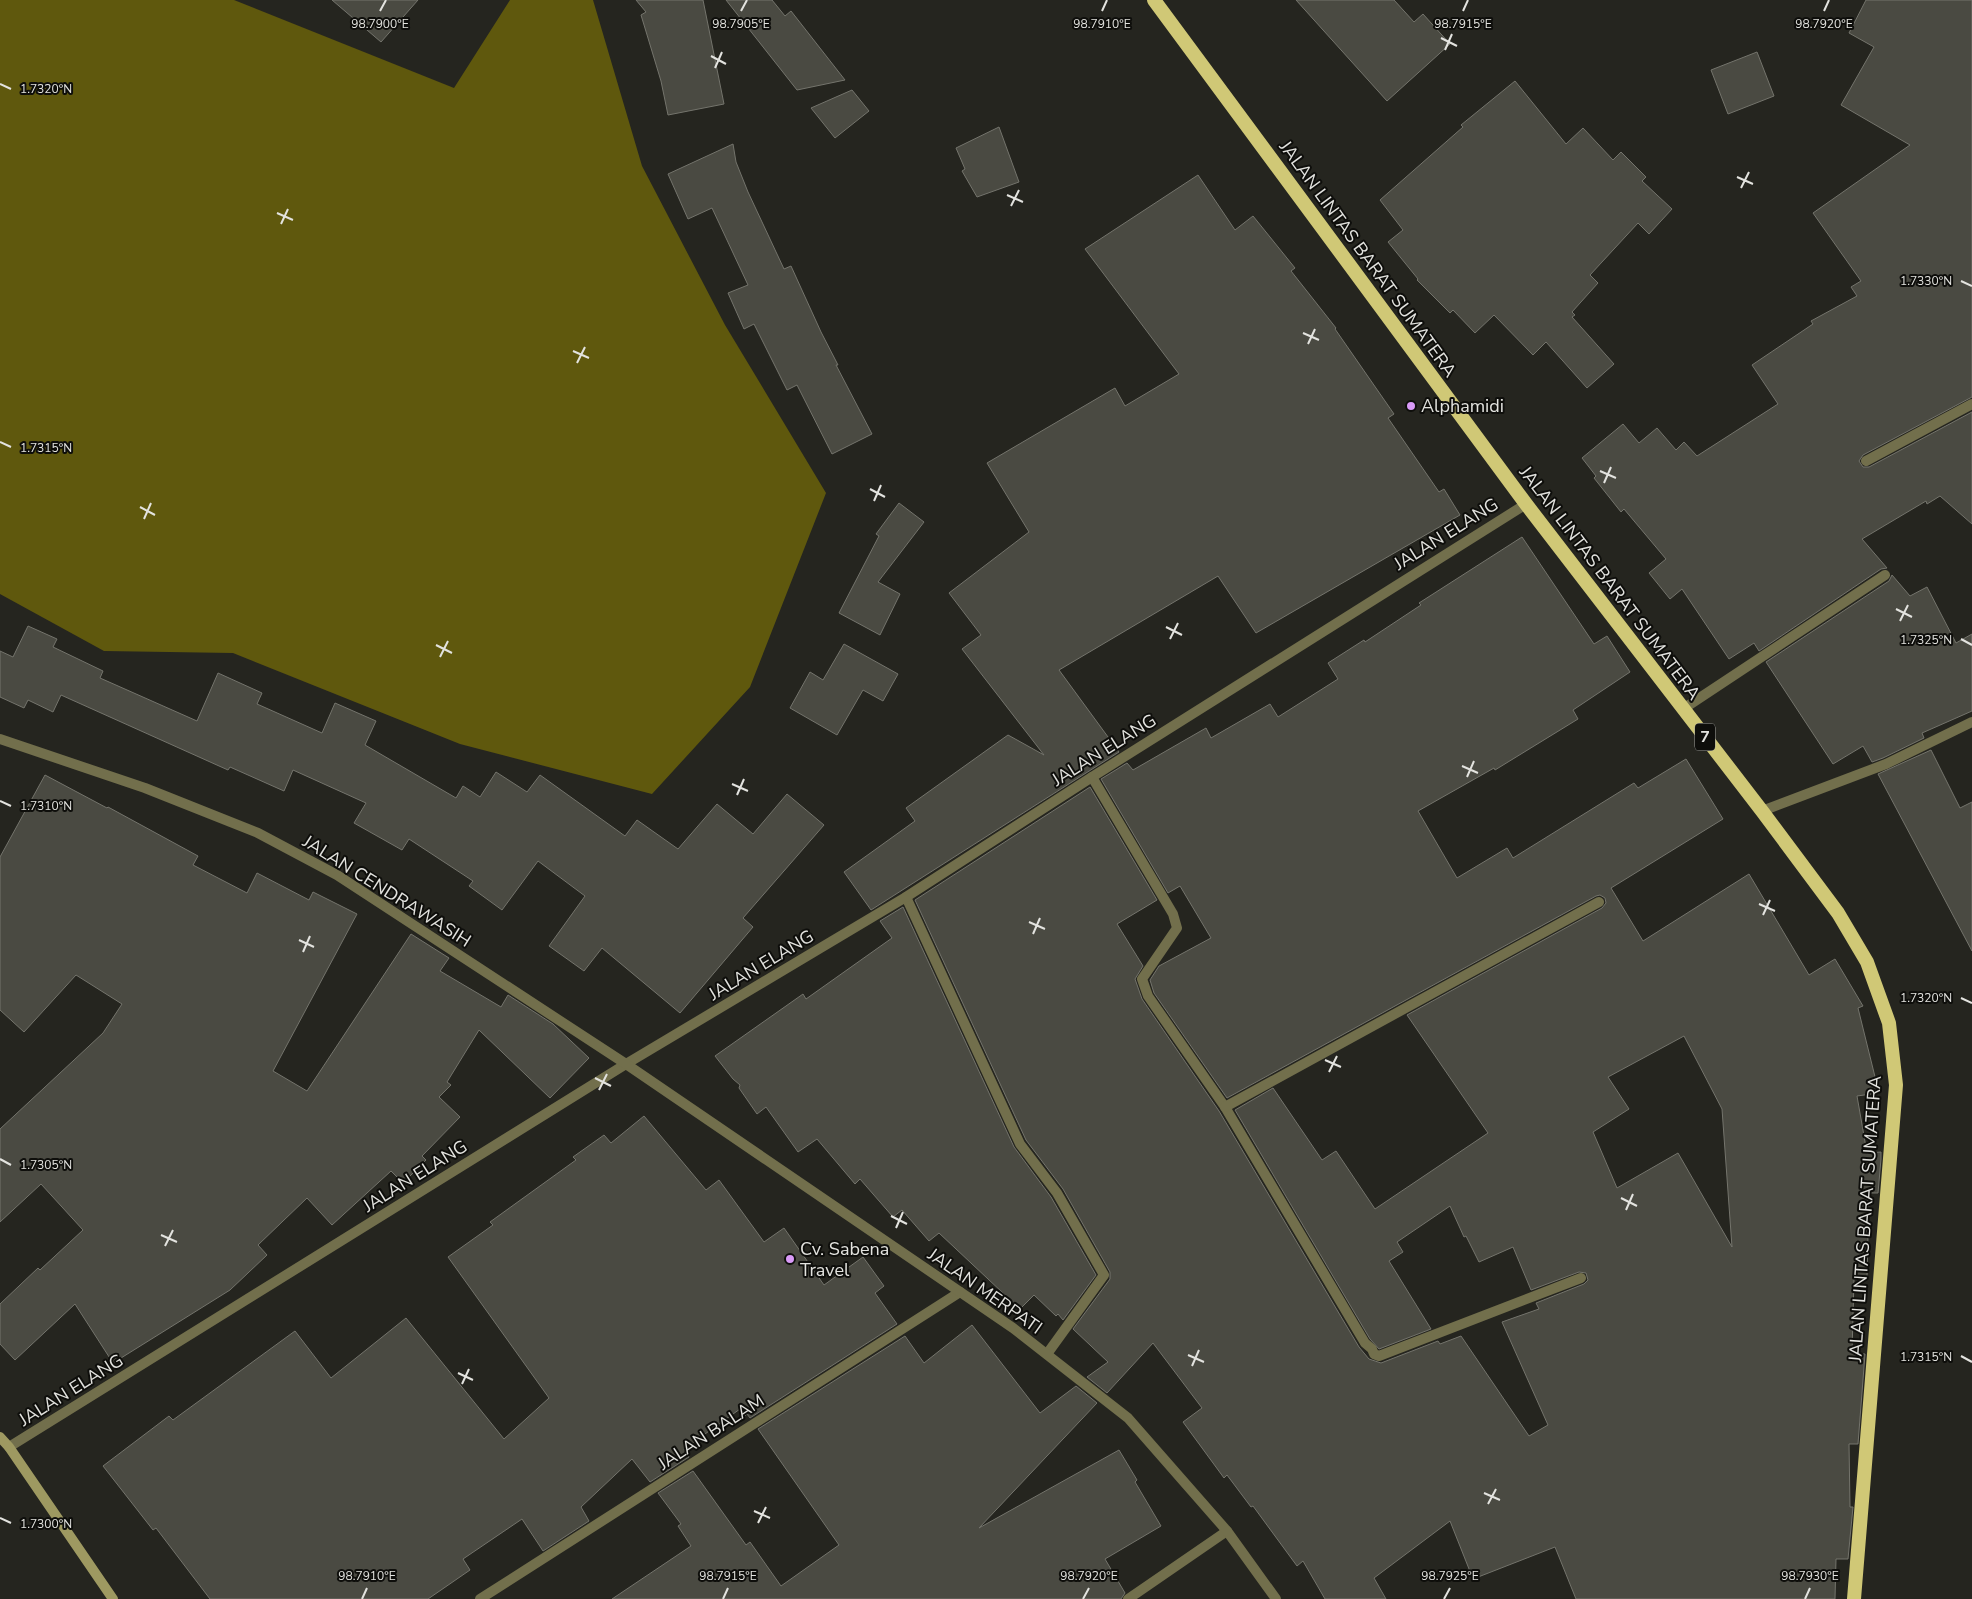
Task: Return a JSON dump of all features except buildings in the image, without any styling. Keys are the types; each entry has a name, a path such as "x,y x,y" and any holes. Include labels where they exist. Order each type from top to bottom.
{"highway":[{"name":"JALAN LINTAS BARAT SUMATERA","path":"1154,0 1526,504 1838,913 1867,962 1889,1024 1896,1085 1854,1599"}],"main road":[{"path":"0,1437 113,1599"}],"street":[{"path":"1866,461 1972,404"},
{"name":"JALAN ELANG","path":"9,1448 626,1064 906,897 1092,777 1526,504"},
{"path":"1683,709 1885,575"},
{"path":"1762,812 1886,764 1972,722"},
{"name":"JALAN CENDRAWASIH","path":"0,739 145,788 258,833 337,875 626,1064"},
{"path":"1092,777 1173,914 1177,928 1142,979 1148,996 1225,1107 1365,1343 1372,1349 1374,1354 1378,1356 1581,1278"},
{"path":"906,897 1020,1144 1057,1193 1104,1275 1047,1354"},
{"path":"1225,1107 1599,902"},
{"name":"JALAN MERPATI","path":"626,1064 960,1292 1047,1354 1128,1418 1227,1531 1276,1599"},
{"name":"JALAN BALAM","path":"480,1599 960,1292"},
{"path":"1128,1599 1227,1531"}],"shaded area":[{"path":"0,0 234,0 454,88 510,0 593,0 642,166 725,325 826,493 750,687 652,794 460,744 233,653 104,651 0,594"}],"place":[{"name":"Alphamidi","path":"1411,406"},
{"name":"Cv. Sabena Travel","path":"790,1259"}]}
